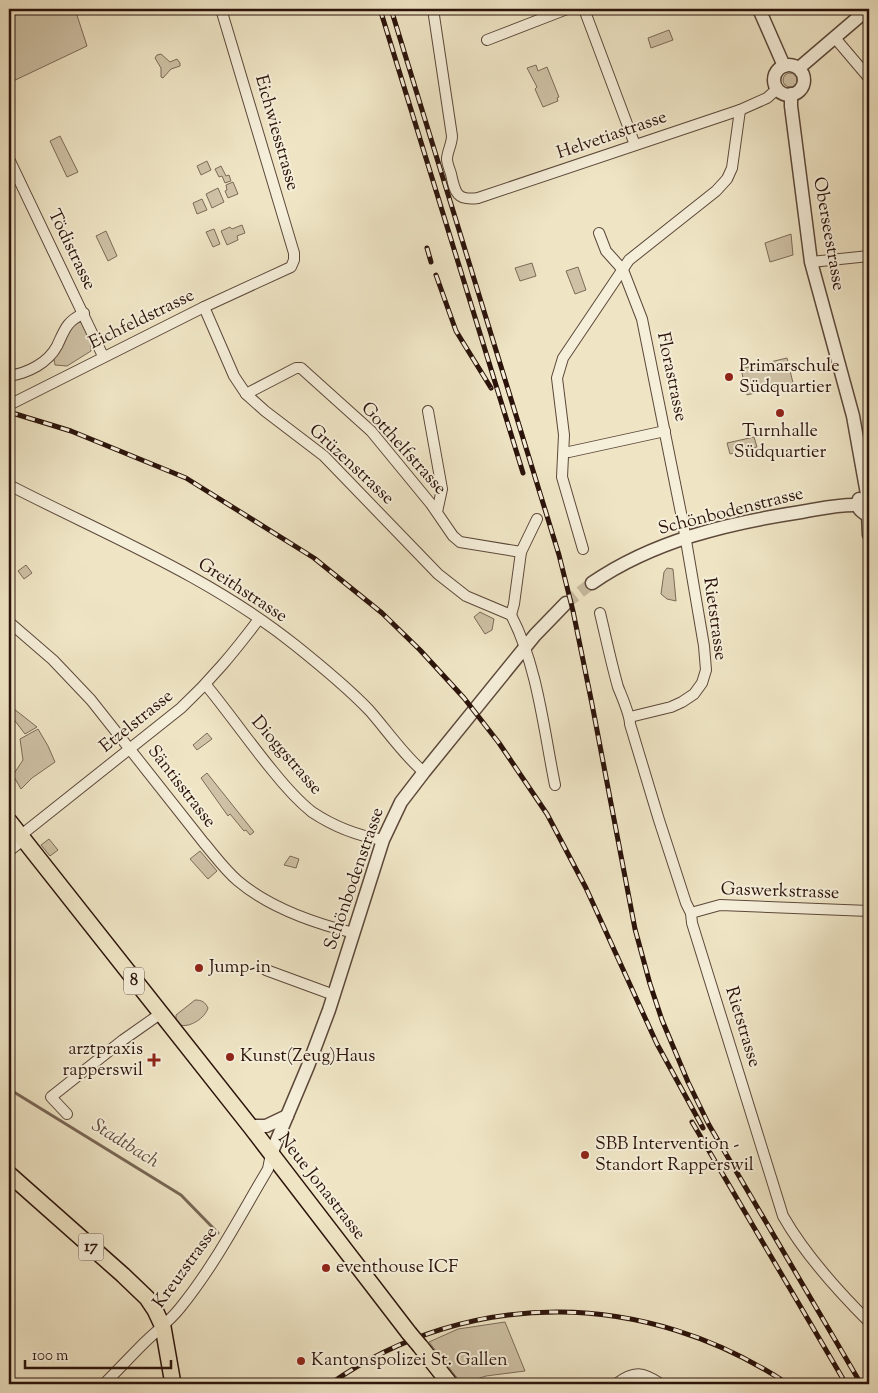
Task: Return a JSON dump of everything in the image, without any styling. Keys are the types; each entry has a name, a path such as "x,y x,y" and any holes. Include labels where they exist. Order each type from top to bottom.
{"main road":[{"name":"Neue Jonastrasse","path":"9,821 250,1126 450,1384"},
{"name":"17","path":"9,1174 136,1286 155,1310 163,1327 173,1384"}],"street":[{"name":"Eichwiesstrasse","path":"221,9 294,253 291,268"},
{"name":"Helvetiastrasse","path":"433,9 451,125 452,144 447,158 455,191 462,197 469,199 478,198 740,110 767,98 778,89"},
{"path":"487,40 567,9"},
{"path":"584,9 635,145"},
{"path":"759,9 784,66"},
{"path":"799,68 868,9"},
{"path":"835,38 869,78"},
{"path":"790,64 799,68 804,76 803,86 800,90 786,94 778,89 774,80 777,70 790,64"},
{"name":"Oberseestrasse","path":"791,94 811,262 853,416 868,494"},
{"path":"583,549 562,477 564,435 557,385 559,368 563,358 629,260 716,191 727,179 732,168 740,110"},
{"name":"Tödistrasse","path":"9,159 104,356"},
{"name":"Florastrasse","path":"599,233 606,251 623,270 642,319 666,431 685,538"},
{"path":"811,262 869,256"},
{"name":"Eichfeldstrasse","path":"9,405 204,307 291,268"},
{"name":"Grüzenstrasse","path":"204,307 234,376 246,394 324,456 445,581 466,596 511,615"},
{"path":"9,376 25,372 44,361 56,347 69,322 84,313"},
{"name":"Gotthelfstrasse","path":"246,394 296,368 300,368 371,431 437,512 453,536 460,542 521,552"},
{"name":"Gotthelfstrasse","path":"428,411 442,489 437,512"},
{"path":"564,452 666,431"},
{"name":"Greithstrasse","path":"9,485 172,566 217,591 259,619 294,644 364,706 424,772"},
{"path":"868,494 860,497 858,505 861,511 869,513 869,535"},
{"name":"Schönbodenstrasse","path":"592,583 630,560 685,538 777,516 842,505 858,505"},
{"path":"537,520 521,552 511,615 525,647 531,667 555,786"},
{"name":"Rietstrasse","path":"630,717 677,704 694,694 702,684 706,670 704,646 685,538"},
{"name":"Schönbodenstrasse","path":"271,1154 308,1066 334,995 383,840 401,802 525,647 546,622 566,603"},
{"name":"Rietstrasse","path":"600,613 618,684 630,717 630,724 658,820 686,904 691,913 692,923 783,1216 794,1235 813,1260 848,1301 869,1322"},
{"name":"Etzelstrasse","path":"9,851 22,838 181,708 206,685 259,619"},
{"name":"Säntisstrasse","path":"9,622 30,638 69,674 222,866 238,881 287,912 354,933"},
{"name":"Dioggstrasse","path":"206,685 263,759 301,802 318,815 342,828 383,840"},
{"name":"Gaswerkstrasse","path":"691,913 720,905 869,911"},
{"path":"266,970 334,995"},
{"path":"67,1114 51,1097 123,1040 160,1014"},
{"path":"250,1126 266,1126 287,1116"},
{"name":"Kreuzstrasse","path":"104,1384 180,1308 219,1254 268,1169 271,1154"},
{"path":"616,1384 624,1378 635,1374 648,1376 661,1384"}],"shaded area":[{"path":"21,9 75,9 87,46 9,83 9,16"},
{"path":"669,30 673,40 651,48 648,38"},
{"path":"161,54 170,62 177,59 180,63 180,66 171,69 163,78 161,77 161,68 155,58"},
{"path":"536,65 538,71 547,67 559,97 557,98 558,101 543,107 535,89 537,87 527,68"},
{"path":"787,73 793,73 797,80 793,87 787,87 783,83 783,77"},
{"path":"60,136 78,172 67,177 50,141"},
{"path":"207,161 211,170 201,175 197,166"},
{"path":"221,166 226,176 229,175 231,181 225,183 222,176 219,177 215,169"},
{"path":"233,182 238,194 228,198 225,191 227,190 226,185"},
{"path":"218,188 224,202 212,208 206,194"},
{"path":"202,199 207,210 197,214 193,203"},
{"path":"242,225 245,233 237,236 238,240 227,245 221,231"},
{"path":"214,229 220,244 213,247 206,232"},
{"path":"106,231 117,256 108,261 96,236"},
{"path":"791,234 793,255 770,262 765,243"},
{"path":"532,263 536,276 520,281 515,268"},
{"path":"578,267 586,290 575,294 566,271"},
{"path":"81,322 91,340 91,351 67,366 55,365 54,359 74,324"},
{"path":"787,358 793,383 747,395 741,369"},
{"path":"754,437 757,447 730,454 727,443"},
{"path":"26,565 32,573 24,579 18,571"},
{"path":"667,568 673,569 676,601 667,599 661,594 664,572"},
{"path":"480,612 494,619 492,630 485,634 474,617"},
{"path":"9,705 37,727 25,734 9,713"},
{"path":"38,729 55,762 32,778 21,789 13,775 23,760 20,739"},
{"path":"207,733 212,739 197,750 193,745"},
{"path":"207,773 254,832 250,835 246,830 244,831 230,814 228,816 201,778"},
{"path":"49,839 58,850 50,856 41,845"},
{"path":"200,851 217,871 208,879 190,859"},
{"path":"290,856 299,859 296,868 284,865"},
{"path":"195,1000 204,1003 208,1008 206,1012 192,1024 180,1025 176,1015"},
{"path":"505,1322 525,1371 486,1376 462,1384 429,1342 458,1329"}],"waterway":[{"name":"Stadtbach","path":"9,1089 181,1195 218,1233"}],"tunnel":[{"path":"566,603 592,583"}],"railway":[{"path":"380,9 523,473"},
{"path":"391,9 559,555 573,611 592,704 635,929 662,1020 688,1082 709,1125 861,1384"},
{"path":"427,248 431,262"},
{"path":"436,275 456,331 491,388"},
{"path":"9,412 71,431 186,478 314,558 382,613 420,650 464,698 499,743 547,814 586,888 657,1044 703,1128"},
{"path":"692,1122 846,1384"},
{"path":"330,1384 384,1352 441,1329 500,1316 559,1312 618,1317 677,1331 734,1353 788,1384"}],"place":[{"name":"Primarschule Südquartier","path":"729,377"},
{"name":"Turnhalle Südquartier","path":"780,413"},
{"name":"Jump-in","path":"199,968"},
{"name":"Kunst(Zeug)Haus","path":"230,1057"},
{"name":"arztpraxis rapperswil","path":"154,1060"},
{"name":"SBB Intervention - Standort Rapperswil","path":"585,1155"},
{"name":"eventhouse ICF","path":"326,1268"},
{"name":"Kantonspolizei St. Gallen","path":"301,1361"}]}
